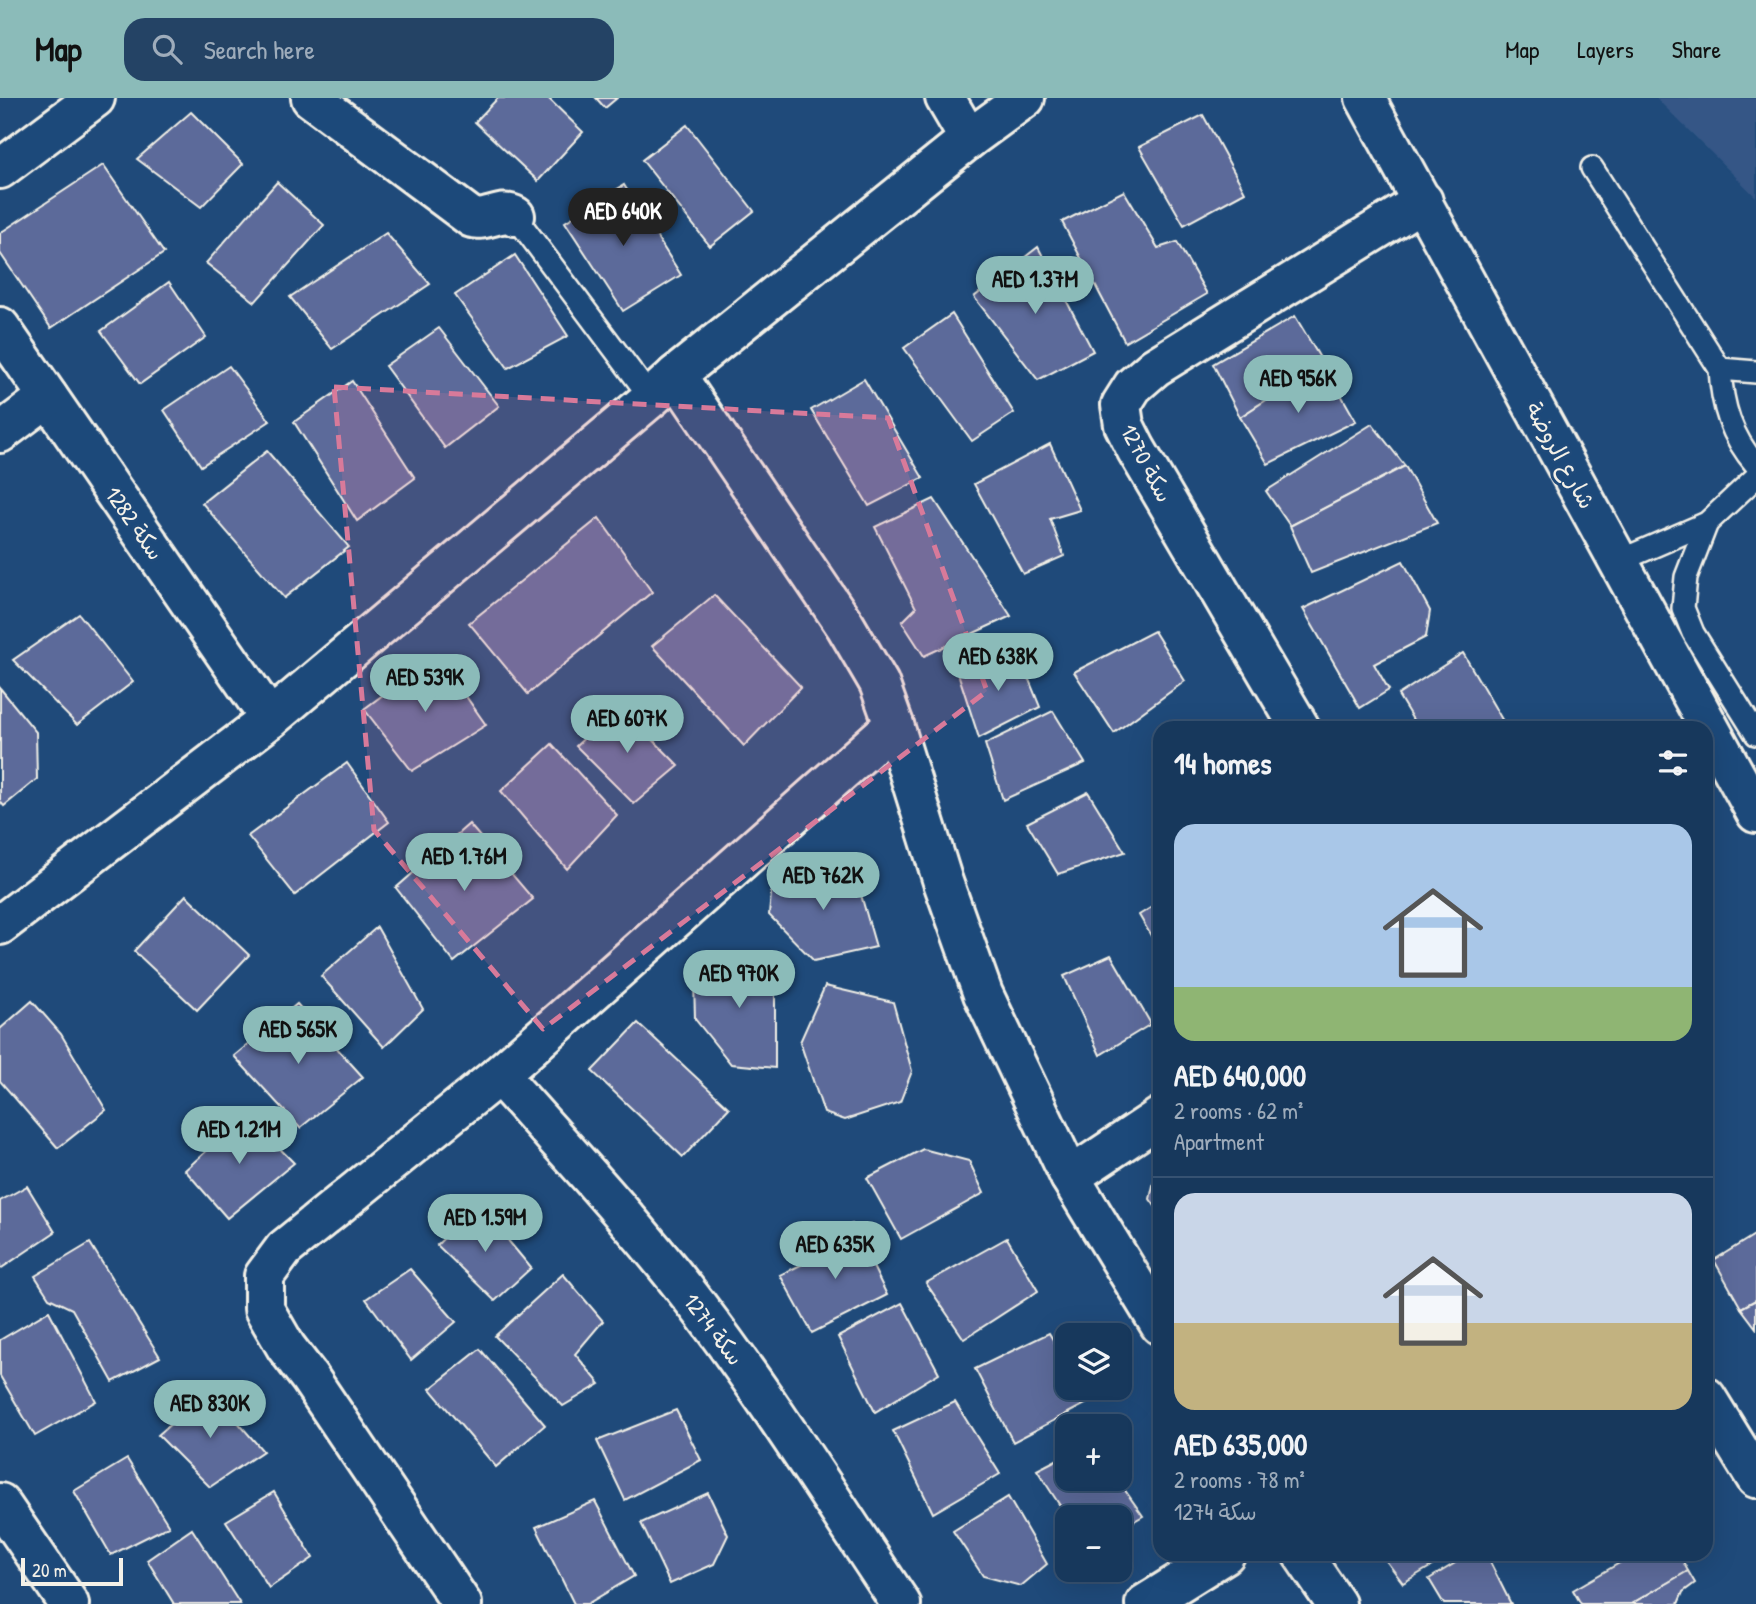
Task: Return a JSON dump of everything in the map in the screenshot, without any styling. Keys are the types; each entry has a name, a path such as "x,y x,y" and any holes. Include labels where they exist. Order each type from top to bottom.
{"street":[{"path":"0,169 96,98"},
{"path":"311,98 472,218 487,219 503,213 515,216"},
{"path":"945,98 969,139"},
{"path":"0,925 270,719 664,386 969,139 1025,98"},
{"name":"شارع الروضة","path":"1365,98 1706,721"},
{"name":"سكة 1270","path":"1296,721 1136,449 1124,425 1121,405 1133,387 1155,367 1423,201"},
{"name":"سكة 1282","path":"0,327 270,719"},
{"path":"664,386 845,625 879,683 982,994 1070,1177 1153,1313"},
{"path":"0,433 48,397"},
{"path":"462,1604 309,1377 285,1347 264,1309 264,1276 284,1249 499,1075 894,725"},
{"name":"شارع الروضة","path":"1713,734 1756,813"},
{"name":"سكة 1274","path":"499,1075 648,1243 698,1307 749,1377 901,1604"},
{"path":"1070,1177 1153,1122"},
{"path":"1713,1408 1756,1478"},
{"path":"0,1503 69,1604"},
{"path":"1145,1604 1214,1561"},
{"path":"1307,1561 1336,1604"}],"lane":[{"path":"1592,167 1720,369 1722,397 1730,425 1743,450 1756,465"},
{"path":"515,216 664,386"},
{"path":"1720,369 1756,372"},
{"path":"1619,561 1707,523 1756,477"},
{"path":"1707,523 1686,577 1683,608 1693,633 1756,734"}],"highlighted area":[{"path":"334,387 888,418 987,691 543,1029 374,830"}],"shaded area":[{"path":"1656,98 1756,98 1756,197"}],"building":[{"path":"498,98 548,98 583,132 538,181 475,122"},
{"path":"596,98 617,98 605,108"},
{"path":"191,112 243,164 201,207 137,159"},
{"path":"1203,115 1245,192 1184,225 1139,147"},
{"path":"687,125 754,211 710,246 642,160"},
{"path":"103,165 164,253 51,328 0,253 0,233"},
{"path":"277,182 324,225 255,302 206,263"},
{"path":"624,185 681,275 623,311 565,222"},
{"path":"1124,191 1158,248 1177,242 1207,294 1125,342 1062,222"},
{"path":"386,233 430,284 332,349 290,297"},
{"path":"1038,247 1093,351 1038,380 974,297"},
{"path":"515,255 568,336 508,368 455,295"},
{"path":"169,282 206,337 140,384 101,331"},
{"path":"952,314 1014,413 972,441 904,348"},
{"path":"1295,316 1323,363 1240,417 1213,364"},
{"path":"439,328 499,406 445,448 385,366"},
{"path":"1323,363 1356,421 1268,464 1240,417"},
{"path":"229,366 270,421 201,466 164,410"},
{"path":"864,379 923,478 869,506 811,410"},
{"path":"352,381 415,478 357,521 294,422"},
{"path":"1372,424 1405,466 1290,526 1266,491"},
{"path":"1050,444 1080,510 1050,519 1064,556 1023,574 974,484"},
{"path":"267,451 349,547 284,598 202,503"},
{"path":"1405,466 1437,523 1311,573 1290,526"},
{"path":"934,499 1011,616 924,656 902,622 916,608 875,527"},
{"path":"599,518 652,592 528,694 469,623"},
{"path":"1403,561 1430,611 1426,637 1374,664 1389,690 1360,708 1303,609"},
{"path":"714,595 801,687 744,746 652,646"},
{"path":"79,614 133,682 77,725 13,660"},
{"path":"1154,631 1185,681 1114,733 1074,672"},
{"path":"1017,650 1040,707 979,738 958,673"},
{"path":"1463,653 1503,721 1414,721 1398,695"},
{"path":"437,655 486,725 412,771 364,709"},
{"path":"0,688 36,732 37,779 4,806 0,801"},
{"path":"619,705 679,766 634,804 576,746"},
{"path":"1053,711 1085,763 1003,800 985,744"},
{"path":"552,744 617,815 567,869 501,791"},
{"path":"347,763 389,822 295,895 248,836"},
{"path":"1088,792 1125,852 1058,874 1027,823"},
{"path":"469,824 533,899 454,962 396,888"},
{"path":"851,860 876,947 814,961 769,915 772,883"},
{"path":"186,895 249,955 197,1010 134,951"},
{"path":"1153,906 1153,939 1139,915"},
{"path":"377,927 423,1009 384,1047 321,976"},
{"path":"722,955 775,967 775,1068 731,1064 695,1019 694,980"},
{"path":"1111,955 1151,1024 1100,1055 1064,976"},
{"path":"825,986 893,1002 912,1071 900,1102 845,1120 824,1113 800,1042"},
{"path":"32,1001 61,1034 106,1110 58,1148 0,1081 0,1029"},
{"path":"297,1004 363,1077 300,1128 234,1056"},
{"path":"638,1023 729,1108 683,1157 592,1071"},
{"path":"247,1115 294,1163 227,1218 185,1170"},
{"path":"923,1149 969,1161 984,1193 901,1239 867,1178"},
{"path":"27,1186 55,1232 0,1269 0,1201"},
{"path":"478,1204 531,1268 495,1301 437,1245"},
{"path":"852,1224 887,1295 812,1333 780,1275 832,1250 825,1235"},
{"path":"1756,1234 1756,1300 1741,1308 1714,1260"},
{"path":"1007,1238 1038,1291 964,1339 926,1283"},
{"path":"90,1243 160,1357 113,1382 72,1309 49,1298 35,1276"},
{"path":"410,1269 456,1322 411,1360 366,1299"},
{"path":"563,1274 603,1321 575,1354 600,1384 563,1406 495,1336"},
{"path":"1756,1300 1756,1328 1741,1308"},
{"path":"902,1303 939,1373 875,1412 838,1337"},
{"path":"49,1311 96,1401 35,1436 0,1376 0,1340"},
{"path":"1049,1333 1055,1343 1055,1400 1089,1402 1066,1414 1055,1414 1055,1420 1013,1442 975,1369"},
{"path":"480,1349 545,1425 496,1467 430,1389"},
{"path":"210,1390 263,1451 210,1487 158,1435"},
{"path":"955,1402 1000,1474 933,1513 893,1431"},
{"path":"676,1410 701,1460 625,1500 597,1441"},
{"path":"127,1459 169,1526 111,1555 74,1491"},
{"path":"1055,1461 1055,1491 1125,1491 1143,1516 1132,1522 1132,1505 1060,1505 1037,1470"},
{"path":"274,1492 313,1558 269,1588 226,1521"},
{"path":"708,1493 728,1535 714,1564 670,1584 641,1523"},
{"path":"1008,1497 1047,1564 1021,1586 983,1576 953,1531"},
{"path":"595,1501 634,1576 587,1604 574,1604 536,1527"},
{"path":"192,1529 240,1604 174,1604 147,1560"},
{"path":"1386,1561 1440,1561 1403,1583"},
{"path":"1459,1561 1490,1561 1511,1604 1444,1604 1429,1579"},
{"path":"1623,1561 1683,1561 1688,1571 1631,1604 1581,1604 1573,1590"},
{"path":"1688,1571 1695,1583 1683,1592 1678,1604 1631,1604"}]}
